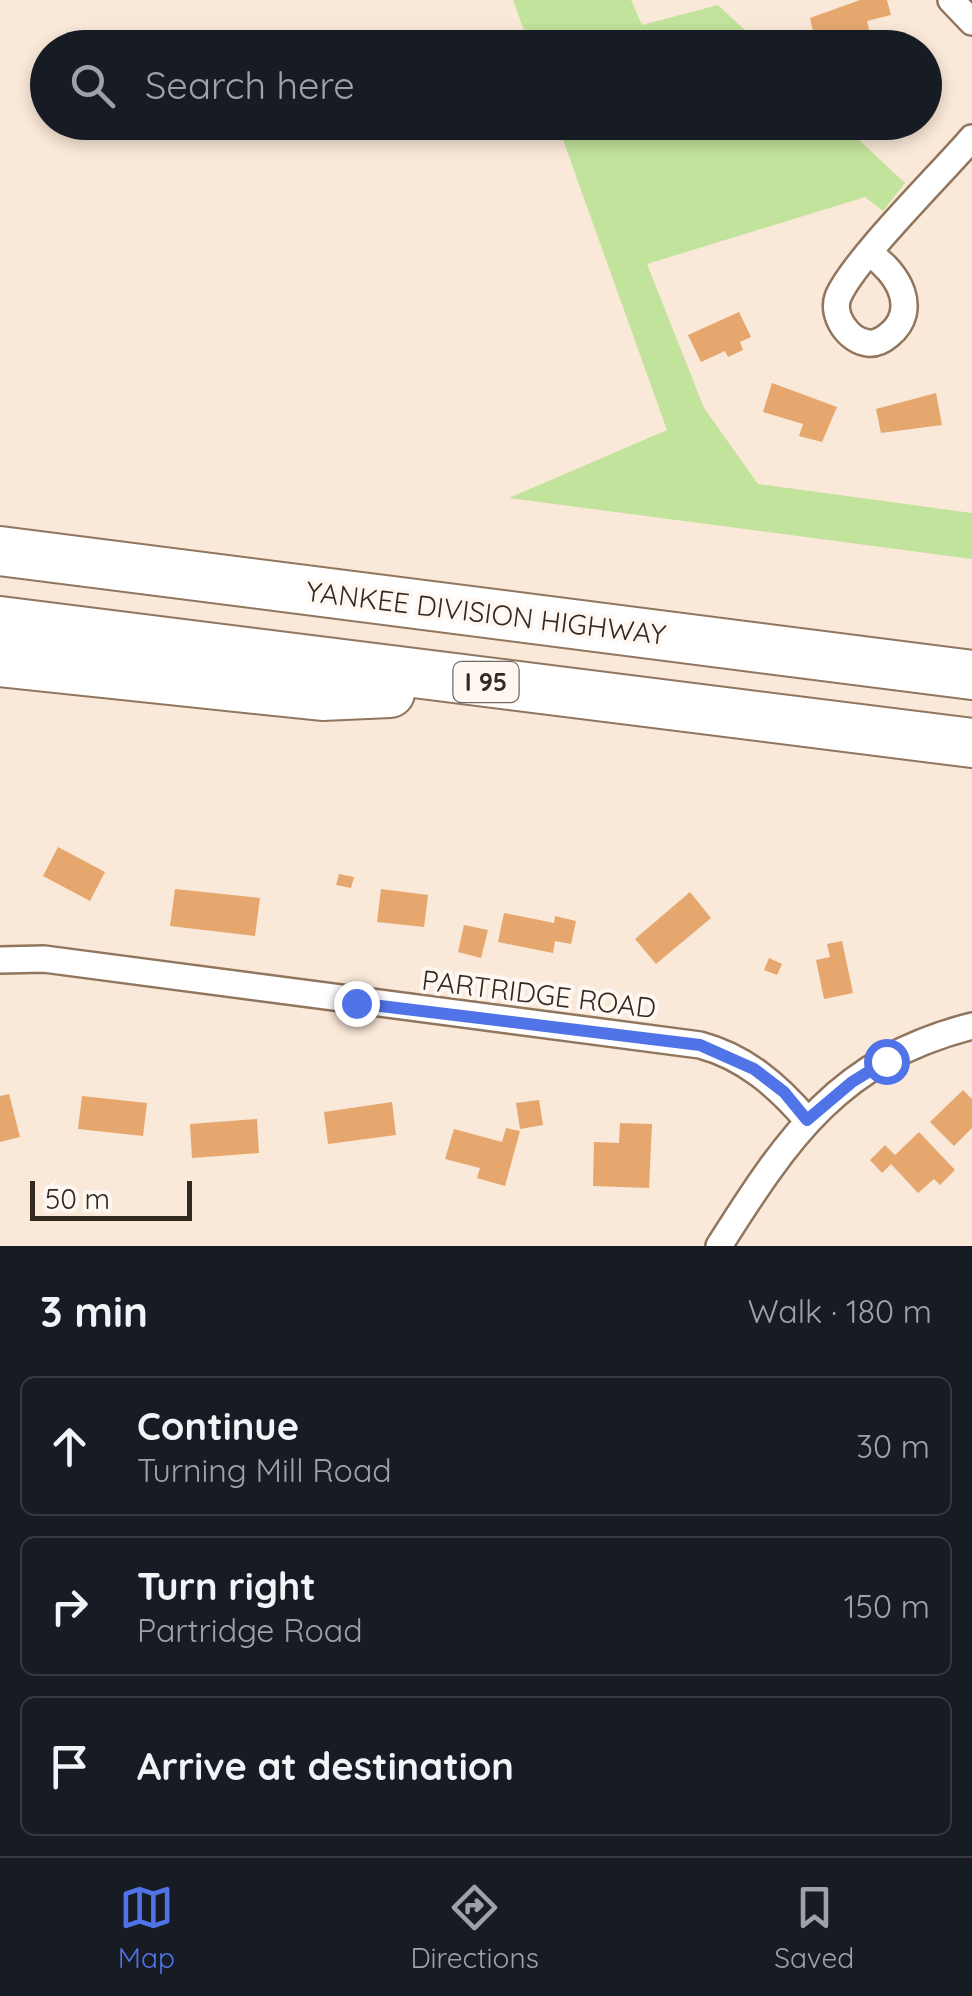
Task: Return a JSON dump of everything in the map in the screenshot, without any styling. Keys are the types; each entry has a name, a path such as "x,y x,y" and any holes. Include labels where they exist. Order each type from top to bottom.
{"highway":[{"name":"YANKEE DIVISION HIGHWAY","path":"0,551 972,675"},
{"name":"I 95","path":"0,621 972,744"},
{"path":"0,662 322,696 522,687"}],"street":[{"path":"951,0 972,22"},
{"path":"870,254 972,138"},
{"name":"PARTRIDGE ROAD","path":"0,960 44,960 700,1045 754,1069 784,1092 807,1120"},
{"path":"719,1246 790,1137 807,1120 852,1082 886,1061 972,1026"}],"green space":[{"path":"513,0 631,0 642,25 718,5 745,30 524,30"},
{"path":"563,140 859,140 905,183 883,211 865,197 647,264 704,408 758,484 972,513 972,559 509,498 667,430"}],"building":[{"path":"860,0 887,0 891,15 867,21 869,30 813,30 810,18"},
{"path":"739,312 751,337 740,342 743,350 728,357 725,351 701,362 688,335"},
{"path":"772,383 837,407 822,442 799,436 803,424 763,412"},
{"path":"936,393 942,425 881,433 876,409"},
{"path":"58,847 105,872 90,901 43,876"},
{"path":"339,874 354,877 351,888 336,885"},
{"path":"175,889 260,898 255,936 170,926"},
{"path":"381,889 428,895 424,927 377,922"},
{"path":"690,892 711,918 656,964 635,939"},
{"path":"504,913 554,923 555,916 576,921 571,944 555,941 553,953 498,942"},
{"path":"464,925 488,930 481,958 458,952"},
{"path":"842,941 853,993 824,999 816,960 830,957 827,944"},
{"path":"769,958 782,964 777,975 764,970"},
{"path":"963,1090 972,1099 972,1128 954,1146 930,1122"},
{"path":"9,1094 20,1137 0,1142 0,1096"},
{"path":"82,1096 147,1103 143,1136 78,1129"},
{"path":"539,1100 543,1125 520,1129 516,1103"},
{"path":"392,1102 396,1135 328,1144 324,1112"},
{"path":"257,1119 259,1153 192,1158 190,1124"},
{"path":"620,1123 652,1124 649,1188 593,1186 594,1142 619,1143"},
{"path":"506,1128 520,1131 505,1186 477,1178 480,1168 445,1159 454,1129 502,1142"},
{"path":"919,1132 955,1170 940,1185 934,1179 918,1193 891,1164 882,1173 870,1160 885,1145 895,1155"}],"route":[{"path":"356,1003 712,1048 767,1078 807,1120 852,1082 886,1061"}]}
